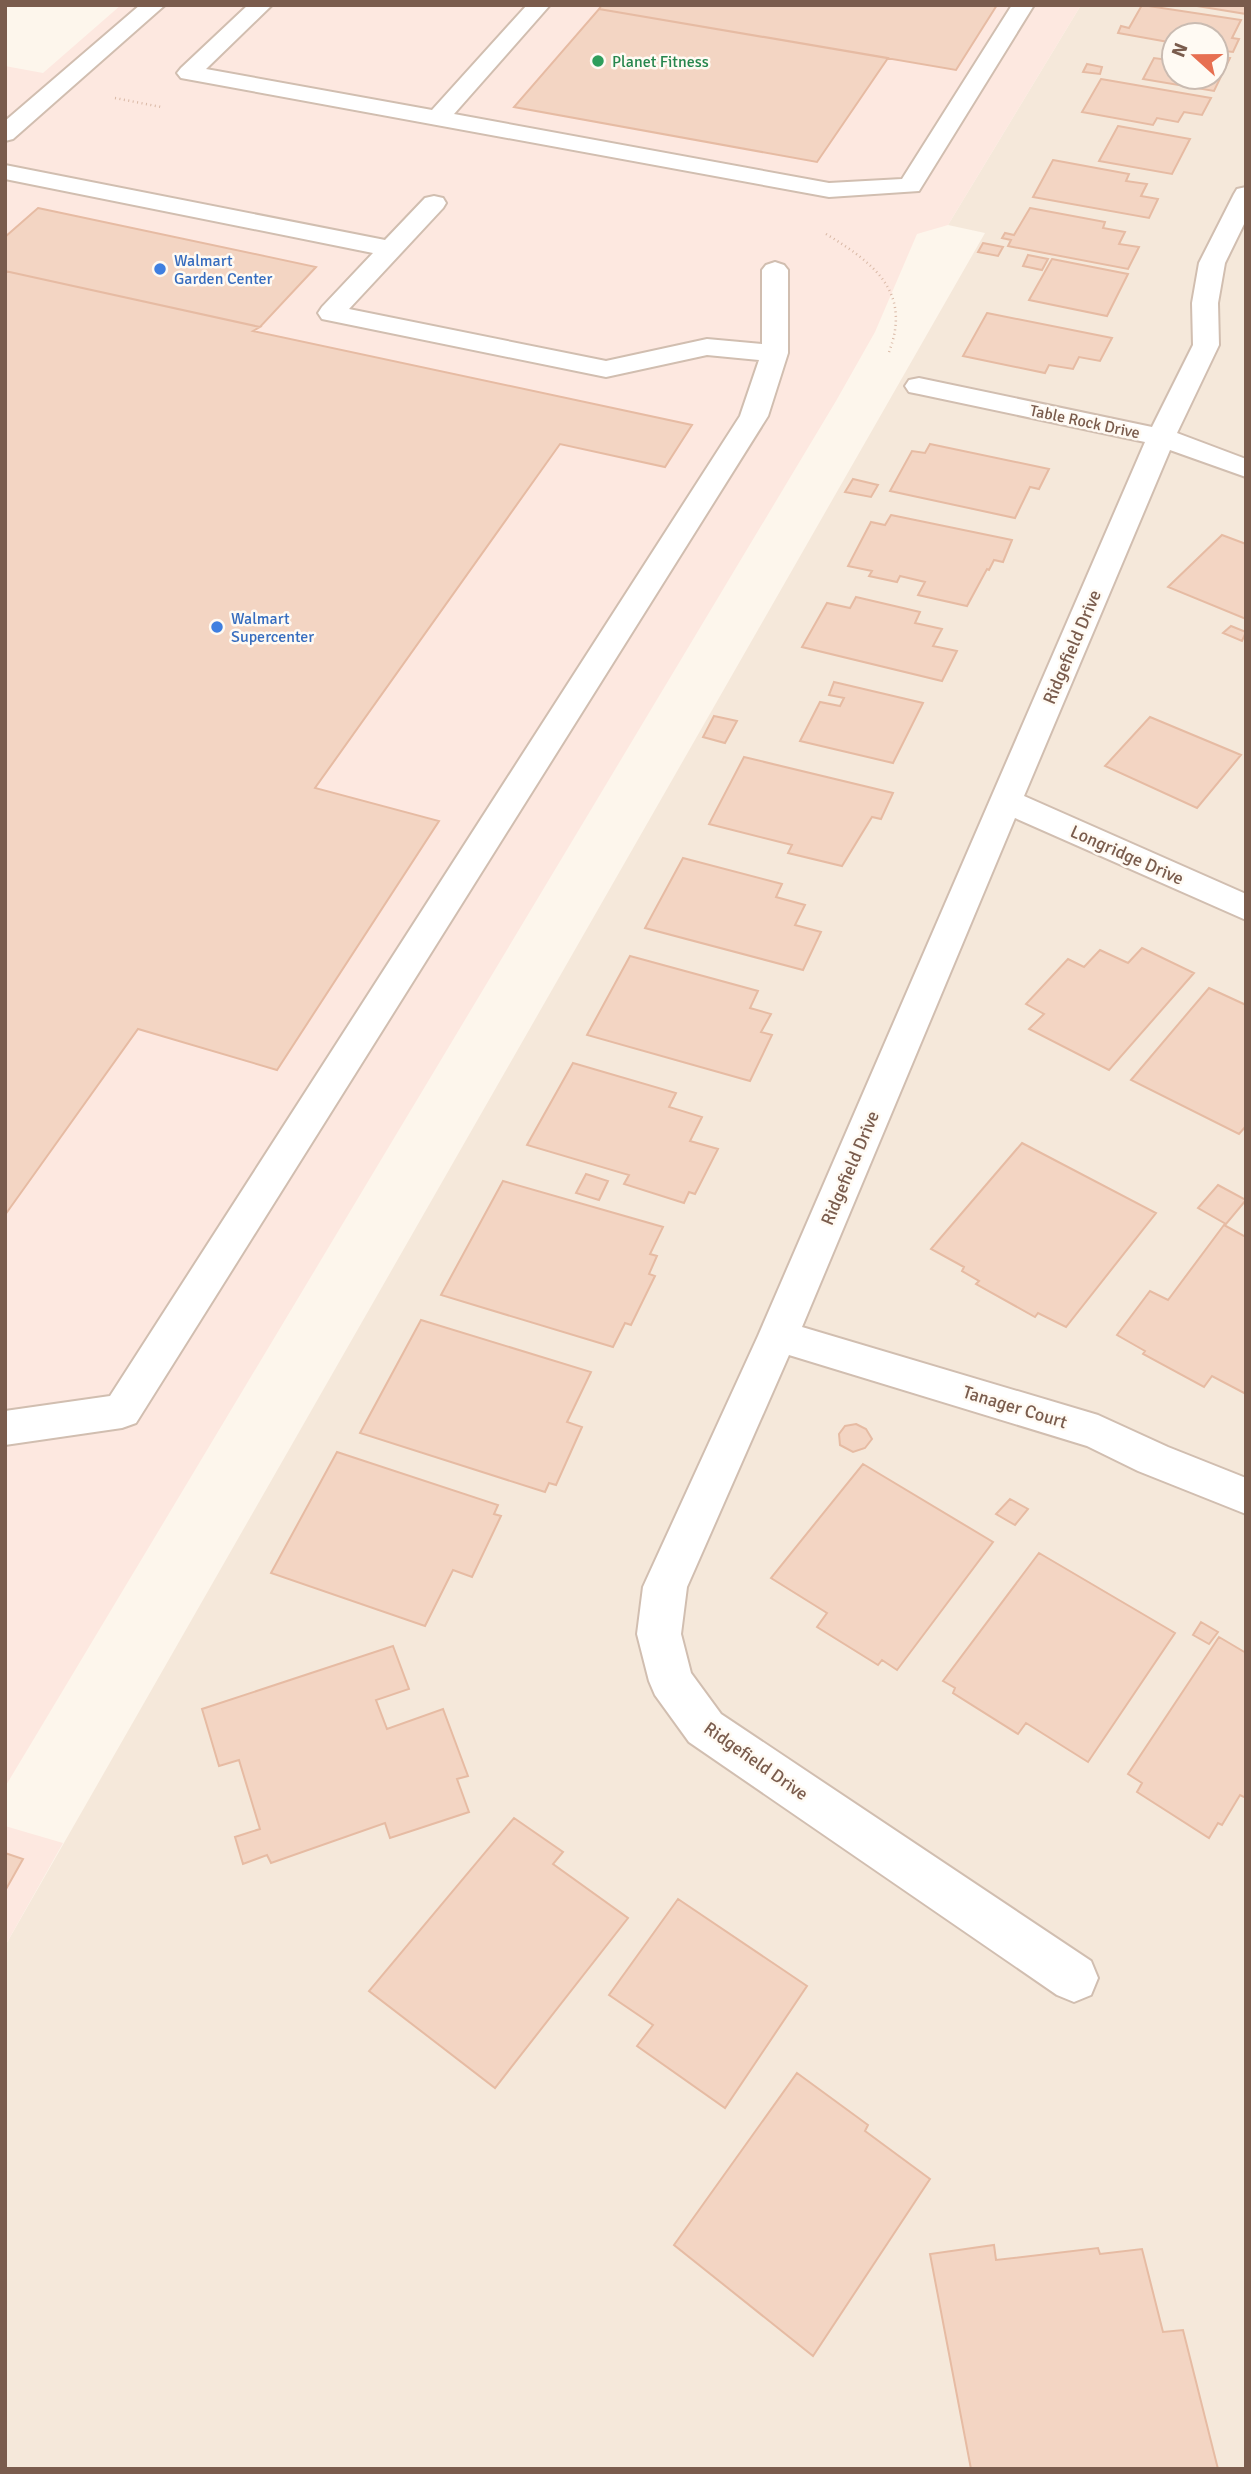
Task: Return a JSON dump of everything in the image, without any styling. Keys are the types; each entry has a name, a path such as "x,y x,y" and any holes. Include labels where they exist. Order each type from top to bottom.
{"street":[{"path":"5,134 154,5"},
{"path":"261,5 189,73 829,190 910,186 1023,5"},
{"path":"437,119 539,5"},
{"path":"5,172 390,249"},
{"name":"Ridgefield Drive","path":"1074,1978 705,1728 671,1681 659,1633 666,1587 778,1336 1161,437 1206,345 1205,303 1212,263 1246,194"},
{"path":"434,204 331,313 606,369 707,347 775,353"},
{"path":"5,1428 122,1411 754,416 775,353 775,271"},
{"name":"Table Rock Drive","path":"919,386 1161,437 1246,469"},
{"name":"Longridge Drive","path":"1007,801 1246,908"},
{"name":"Tanager Court","path":"778,1336 1098,1432 1153,1459 1246,1496"}],"path":[{"path":"104,96 172,109"},
{"path":"825,233 851,248 896,298 899,325 893,345 875,378 919,386"}],"shaded area":[{"path":"121,5 1081,5 948,225 917,234 875,332 836,401 5,1787 5,66 43,73"},
{"path":"1081,5 1246,5 1246,2469 5,2469 5,1946 985,233 948,225"},
{"path":"5,1826 63,1843 5,1946"}],"building":[{"path":"602,5 997,5 956,70 599,9"},
{"path":"1142,5 1241,20 1232,38 1239,39 1233,52 1230,52 1230,21 1160,21 1160,40 1118,33 1121,26 1129,28"},
{"path":"1191,5 1246,5 1246,14"},
{"path":"599,9 888,58 817,162 514,107"},
{"path":"1154,58 1160,59 1160,82 1143,79"},
{"path":"1087,64 1102,67 1100,74 1083,72"},
{"path":"1101,79 1211,98 1202,115 1184,112 1178,122 1157,118 1153,125 1082,112"},
{"path":"1118,126 1190,139 1172,174 1099,161"},
{"path":"1053,160 1129,174 1126,181 1147,184 1141,196 1158,199 1149,218 1033,197"},
{"name":"Walmart Garden Center","path":"38,208 316,267 260,327 5,271 5,237"},
{"path":"1030,208 1105,222 1103,228 1125,232 1119,244 1139,247 1128,269 1008,246 1011,240 1002,238 1005,233 1014,235"},
{"path":"983,243 1003,247 998,256 978,252"},
{"path":"1028,255 1048,259 1042,270 1023,266"},
{"path":"1052,259 1128,274 1107,316 1029,300"},
{"name":"Walmart Supercenter","path":"5,271 260,327 253,331 692,425 665,467 560,444 315,788 439,821 277,1070 138,1029 5,1215"},
{"path":"987,313 1112,338 1100,361 1079,357 1073,369 1049,365 1045,373 963,356"},
{"path":"930,444 1049,469 1039,489 1030,487 1015,518 890,491 912,451 925,453"},
{"path":"853,479 878,485 871,497 845,492"},
{"path":"891,515 1012,540 1003,562 994,560 967,606 918,595 925,582 900,576 897,582 869,576 872,571 848,566 871,522 885,525"},
{"path":"1222,535 1246,544 1246,619 1168,587"},
{"path":"856,597 920,612 915,623 942,629 933,646 957,651 942,681 802,647 827,603 850,608"},
{"path":"1231,626 1246,632 1242,641 1223,633"},
{"path":"834,682 923,703 893,763 800,741 820,702 840,706 844,698 829,695"},
{"path":"714,716 737,721 725,743 703,737"},
{"path":"1150,717 1241,755 1197,808 1105,766"},
{"path":"744,757 893,793 881,819 872,817 842,866 788,853 792,845 709,824"},
{"path":"683,858 782,884 776,897 805,905 795,925 821,932 803,970 645,928"},
{"path":"1142,948 1194,973 1109,1070 1029,1029 1044,1014 1026,1004 1068,959 1084,967 1100,950 1128,963"},
{"path":"630,956 758,991 750,1008 771,1014 761,1032 772,1035 750,1081 587,1035"},
{"path":"1209,988 1246,1005 1246,1126 1239,1134 1131,1080"},
{"path":"573,1063 676,1093 669,1107 702,1117 690,1141 718,1149 695,1194 689,1192 684,1203 624,1184 629,1175 527,1145"},
{"path":"1022,1143 1156,1213 1066,1327 1038,1313 1035,1317 976,1284 979,1281 962,1271 964,1267 931,1249"},
{"path":"586,1174 608,1181 599,1200 576,1193"},
{"path":"503,1181 663,1227 650,1254 657,1256 649,1274 655,1276 631,1325 625,1323 613,1347 441,1295"},
{"path":"1218,1185 1246,1200 1226,1224 1198,1208"},
{"path":"1224,1225 1246,1237 1246,1394 1212,1376 1204,1387 1143,1354 1145,1351 1117,1335 1150,1291 1168,1300"},
{"path":"421,1320 591,1372 567,1422 582,1427 556,1485 549,1483 545,1492 360,1433"},
{"path":"856,1424 866,1429 872,1439 865,1448 853,1452 840,1445 839,1434 845,1426"},
{"path":"337,1452 498,1505 494,1514 501,1516 472,1577 453,1570 425,1626 271,1573"},
{"path":"863,1464 993,1542 897,1670 882,1660 878,1665 817,1627 827,1613 771,1578"},
{"path":"1010,1499 1028,1509 1015,1525 996,1514"},
{"path":"1039,1553 1175,1633 1088,1762 1026,1723 1018,1734 953,1693 955,1688 943,1681"},
{"path":"1201,1622 1218,1632 1209,1644 1193,1635"},
{"path":"1219,1637 1246,1653 1246,1798 1240,1795 1222,1825 1218,1823 1209,1838 1137,1792 1142,1783 1128,1774"},
{"path":"393,1646 409,1689 376,1700 387,1729 443,1709 468,1776 457,1779 469,1812 390,1838 385,1823 271,1863 267,1855 243,1864 235,1837 260,1829 239,1760 219,1766 202,1709"},
{"path":"514,1818 563,1852 553,1864 628,1918 495,2088 369,1991"},
{"path":"5,1853 23,1859 5,1891"},
{"path":"678,1899 807,1986 725,2108 637,2046 653,2025 609,1995"},
{"path":"797,2073 868,2125 865,2131 930,2179 813,2356 674,2245"},
{"path":"994,2245 996,2260 1098,2248 1100,2254 1142,2249 1163,2332 1183,2330 1218,2469 971,2469 930,2254"}],"place":[{"name":"Planet Fitness","path":"598,61"},
{"name":"Walmart Garden Center","path":"160,269"},
{"name":"Walmart Supercenter","path":"217,627"}]}
